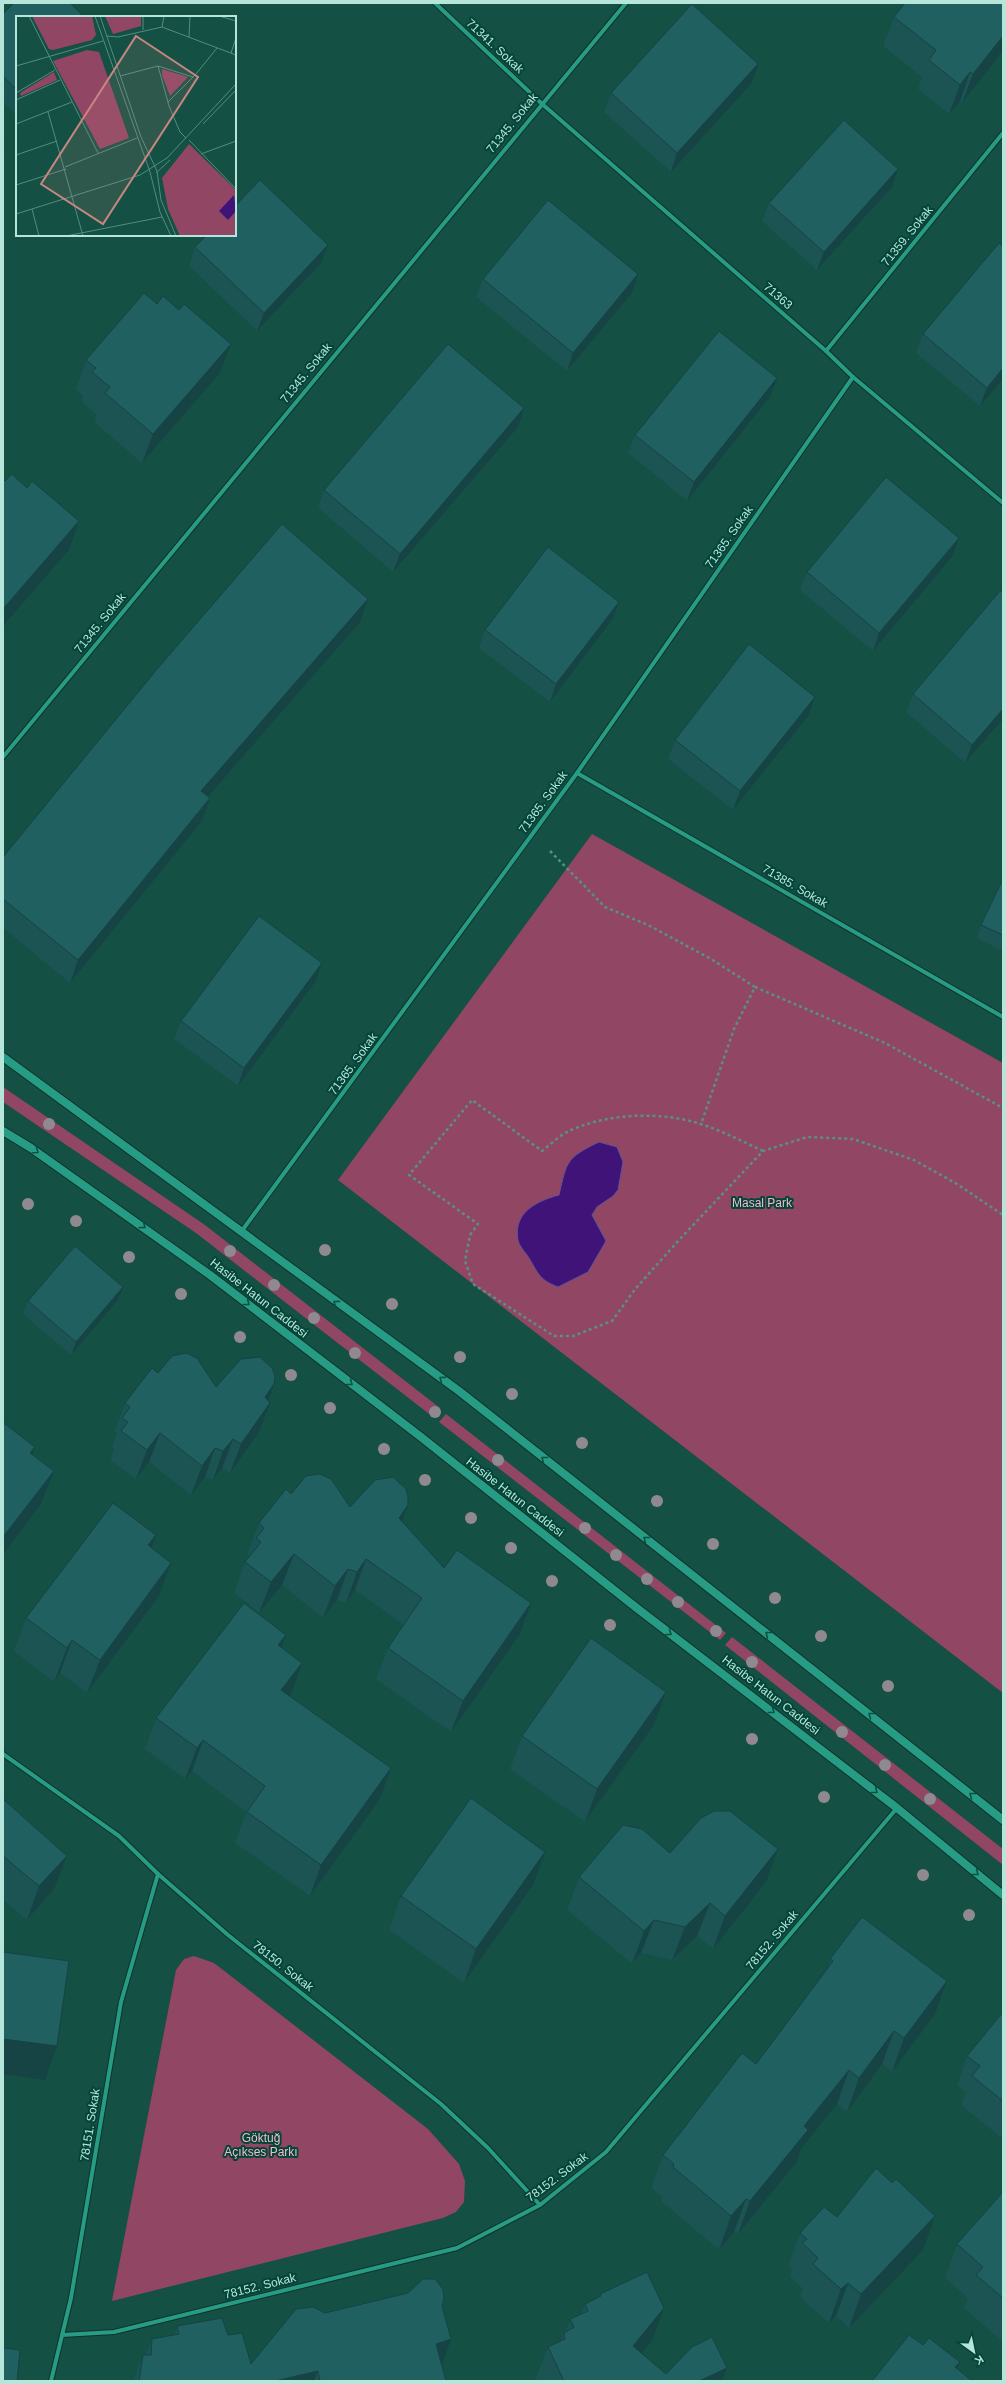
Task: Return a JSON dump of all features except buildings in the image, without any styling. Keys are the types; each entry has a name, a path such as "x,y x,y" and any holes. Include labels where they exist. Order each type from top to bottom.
{"main road":[{"path":"3,1057 240,1233 459,1391 1003,1820"},
{"name":"Hasibe Hatun Caddesi","path":"3,1131 56,1165 210,1275 421,1437 638,1609 897,1808 1003,1895"}],"street":[{"name":"71341. Sokak","path":"435,3 541,103"},
{"name":"71345. Sokak","path":"3,757 541,103 626,3"},
{"name":"71363","path":"541,103 853,376 1003,503"},
{"name":"71359. Sokak","path":"826,351 1003,133"},
{"name":"71365. Sokak","path":"240,1233 577,773 853,376"},
{"name":"71385. Sokak","path":"577,773 1003,1017"},
{"name":"78150. Sokak","path":"3,1754 119,1836 158,1874 228,1935 441,2104 488,2148 540,2204"},
{"name":"78152. Sokak","path":"62,2335 114,2332 457,2248 540,2204 606,2152 897,1808"},
{"name":"78151. Sokak","path":"50,2381 71,2298 121,2002 158,1874"}],"path":[{"path":"549,851 605,907 648,925 705,955 755,987 885,1043 1003,1108"},
{"path":"701,1124 734,1029 755,987"},
{"path":"763,1151 701,1124 680,1119 640,1116 602,1120 568,1131 542,1151 472,1100 409,1175 478,1224 470,1235 465,1261 473,1284 554,1336 573,1336 612,1321 636,1288 763,1151 807,1137 853,1139 914,1160 957,1184 1003,1215"}],"green space":[{"name":"Masal Park","path":"592,834 1003,1063 1003,1693 338,1180"},
{"path":"3,1087 205,1225 440,1408 433,1417 196,1233 3,1102"},
{"path":"446,1414 726,1633 720,1640 439,1422"},
{"path":"732,1637 1003,1849 1003,1865 725,1645"},
{"name":"Göktuğ Açıkses Parkı","path":"194,1956 214,1963 428,2129 459,2164 465,2181 464,2202 456,2212 443,2218 112,2301 176,1970 184,1959"}],"shaded area":[{"path":"599,1142 617,1147 623,1162 618,1190 613,1196 597,1207 592,1215 606,1241 588,1272 558,1287 547,1282 540,1276 521,1247 518,1240 517,1230 519,1222 528,1209 535,1204 559,1195 566,1168 570,1162 580,1152"}]}
